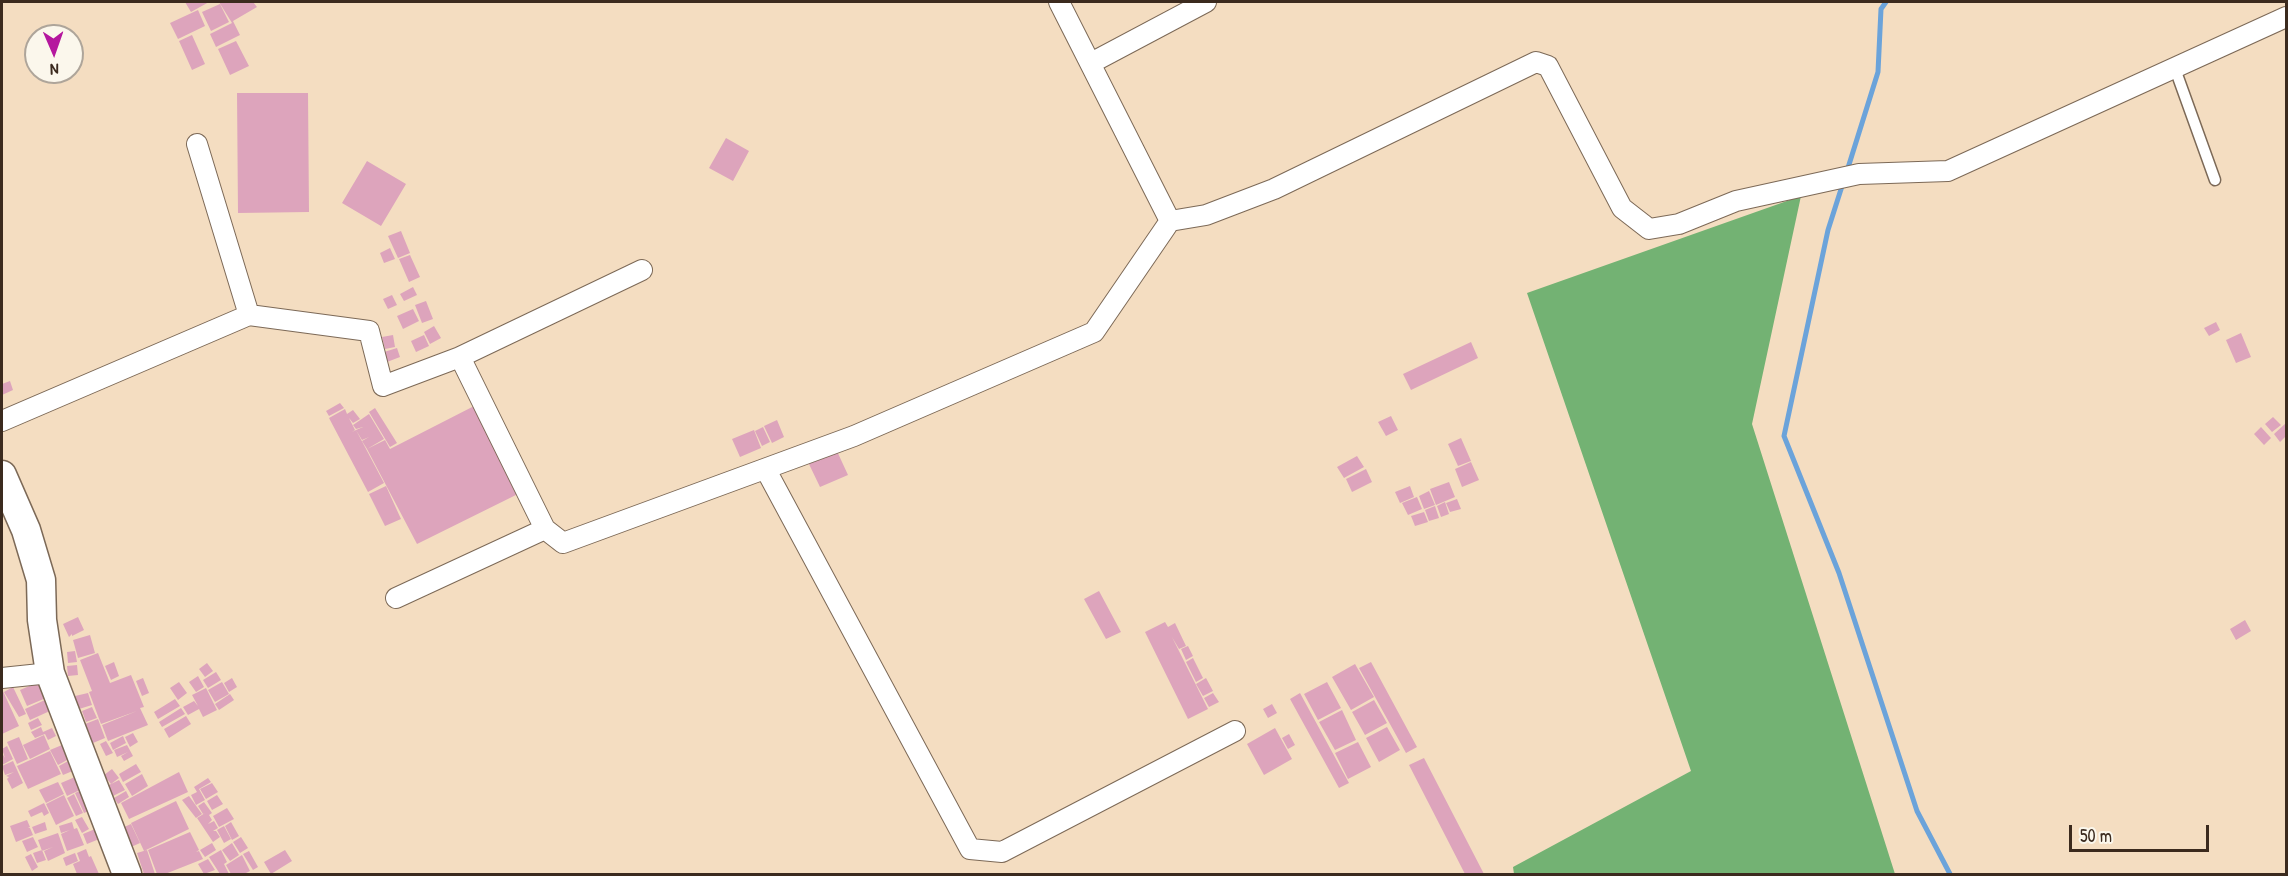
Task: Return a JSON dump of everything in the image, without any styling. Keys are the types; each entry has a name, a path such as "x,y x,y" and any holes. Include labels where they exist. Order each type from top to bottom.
{"street":[{"path":"1059,2 1170,221"},
{"path":"1091,63 1206,2"},
{"path":"460,357 545,529 563,543 854,436 1094,332 1170,221 1206,215 1274,189 1536,62 1548,66 1622,208 1648,229 1679,224 1736,201 1859,174 1948,171 2174,66 2286,17"},
{"path":"196,144 249,315"},
{"path":"2,421 249,315 369,331 383,386 460,357 642,270"},
{"path":"766,470 970,849 1002,852 1236,731"},
{"path":"2,475 26,530 40,580 42,620 50,673 127,874"},
{"path":"396,598 545,529"},
{"path":"2,678 50,673"}],"lane":[{"path":"2174,66 2215,180"}],"green space":[{"path":"1801,196 1752,424 1895,874 1514,874 1513,867 1691,771 1527,293"}],"building":[{"path":"185,2 209,2 191,12"},
{"path":"219,2 253,2 257,7 233,21 240,35 216,47 210,34 232,23"},
{"path":"220,4 229,22 211,31 202,12"},
{"path":"198,10 205,26 178,39 170,23"},
{"path":"192,35 205,64 192,70 179,41"},
{"path":"236,41 249,66 230,75 218,49"},
{"path":"237,93 308,93 309,212 238,213"},
{"path":"726,138 749,151 733,181 709,168"},
{"path":"367,161 406,184 381,226 342,203"},
{"path":"401,231 410,253 398,258 388,236"},
{"path":"390,248 395,259 384,263 380,253"},
{"path":"410,255 420,277 409,282 399,259"},
{"path":"413,287 417,295 404,301 400,294"},
{"path":"392,295 397,305 388,309 383,299"},
{"path":"426,301 433,319 422,323 415,305"},
{"path":"413,309 419,321 403,329 397,316"},
{"path":"2216,322 2220,330 2209,336 2204,328"},
{"path":"434,326 441,338 430,344 424,332"},
{"path":"2241,333 2251,357 2236,363 2226,340"},
{"path":"393,335 395,347 385,349 382,337"},
{"path":"424,335 429,346 416,352 411,341"},
{"path":"1471,342 1478,358 1411,390 1403,374"},
{"path":"397,348 400,357 387,362 384,352"},
{"path":"10,381 13,390 2,395 2,384"},
{"path":"340,403 344,408 329,416 326,411"},
{"path":"480,403 524,491 417,544 367,449 385,440 390,449"},
{"path":"375,408 397,443 390,447 369,412"},
{"path":"345,409 347,414 353,410 360,419 353,423 349,418 355,430 352,432 356,430 384,483 368,492 329,418"},
{"path":"369,414 384,439 367,449 362,441 369,437 362,440 356,430 363,427 356,429 353,425"},
{"path":"1391,416 1398,430 1386,436 1378,422"},
{"path":"2273,417 2281,425 2272,432 2265,424"},
{"path":"777,420 784,437 772,443 764,426"},
{"path":"2286,423 2286,436 2280,442 2274,434"},
{"path":"763,427 770,442 762,446 755,431"},
{"path":"2261,427 2271,438 2264,445 2254,434"},
{"path":"754,430 761,448 740,457 732,439"},
{"path":"1461,438 1471,461 1458,466 1448,444"},
{"path":"836,449 848,475 820,487 808,462"},
{"path":"1357,456 1364,467 1344,478 1337,467"},
{"path":"1471,462 1479,480 1462,487 1455,469"},
{"path":"1366,469 1372,482 1352,492 1346,479"},
{"path":"1449,482 1455,497 1436,505 1430,489"},
{"path":"386,486 401,519 385,526 369,494"},
{"path":"1410,486 1414,497 1400,503 1395,492"},
{"path":"1429,491 1435,505 1424,509 1419,496"},
{"path":"1417,497 1422,509 1408,515 1402,503"},
{"path":"1457,499 1461,509 1450,512 1446,503"},
{"path":"1445,502 1449,514 1441,517 1437,506"},
{"path":"1435,506 1439,518 1429,521 1425,510"},
{"path":"1424,512 1428,522 1415,526 1411,516"},
{"path":"1099,591 1121,632 1106,639 1084,599"},
{"path":"78,617 84,630 69,637 63,624"},
{"path":"2245,620 2251,631 2236,640 2230,629"},
{"path":"1165,622 1168,627 1175,623 1186,646 1179,649 1172,637 1208,709 1188,719 1145,632"},
{"path":"90,635 95,653 78,658 73,640"},
{"path":"1188,646 1193,656 1186,660 1181,649"},
{"path":"75,651 77,662 68,663 67,652"},
{"path":"98,653 110,683 131,675 144,707 140,708 148,725 108,741 102,725 137,711 101,724 80,660"},
{"path":"1193,658 1203,678 1196,682 1186,662"},
{"path":"114,662 119,676 111,680 105,666"},
{"path":"1371,662 1417,747 1406,753 1359,668"},
{"path":"207,663 213,671 205,677 199,669"},
{"path":"1355,664 1374,697 1351,710 1332,677"},
{"path":"77,665 78,675 68,676 67,666"},
{"path":"216,672 221,680 208,688 203,680"},
{"path":"198,676 204,687 196,692 189,682"},
{"path":"143,678 149,693 142,696 136,681"},
{"path":"232,678 237,687 229,692 224,683"},
{"path":"1206,678 1213,691 1203,696 1196,684"},
{"path":"39,682 46,698 27,706 20,690"},
{"path":"179,682 187,693 178,700 170,688"},
{"path":"222,682 229,694 215,702 208,690"},
{"path":"1327,682 1341,708 1318,720 1304,694"},
{"path":"13,687 26,714 19,717 4,692"},
{"path":"206,688 217,710 203,717 199,709 188,715 183,707 194,701 198,706 192,695"},
{"path":"2,689 19,726 2,734"},
{"path":"88,693 92,705 79,709 75,696"},
{"path":"1213,693 1219,702 1209,707 1204,698"},
{"path":"1300,693 1349,783 1339,788 1290,699"},
{"path":"230,694 234,700 219,710 215,704"},
{"path":"47,699 52,710 30,720 25,709"},
{"path":"175,699 180,706 158,719 154,712"},
{"path":"1374,700 1387,723 1365,735 1352,712"},
{"path":"1272,704 1277,713 1268,718 1263,709"},
{"path":"92,707 97,718 86,722 82,711"},
{"path":"181,708 185,714 162,727 159,722"},
{"path":"1342,710 1356,740 1335,750 1319,722"},
{"path":"186,716 191,724 169,738 164,729"},
{"path":"38,718 42,725 31,730 28,723"},
{"path":"98,719 105,738 93,743 85,724"},
{"path":"41,727 43,732 52,728 56,736 48,740 45,734 35,738 31,732"},
{"path":"1387,727 1400,750 1379,762 1366,738"},
{"path":"1275,728 1292,759 1264,775 1247,744"},
{"path":"133,733 138,742 130,747 125,737"},
{"path":"1289,734 1295,745 1288,749 1282,738"},
{"path":"44,735 50,749 30,759 23,745"},
{"path":"123,736 126,743 113,750 110,743"},
{"path":"19,737 28,759 17,764 7,742"},
{"path":"106,741 113,753 106,756 100,744"},
{"path":"1358,742 1371,767 1348,779 1335,753"},
{"path":"62,745 69,759 58,765 50,750"},
{"path":"127,745 133,756 124,761 121,756 128,752 117,757 114,750"},
{"path":"7,746 13,759 2,765 2,753 5,758 2,749"},
{"path":"50,751 61,774 28,789 17,766"},
{"path":"1424,758 1484,874 1465,874 1409,765"},
{"path":"70,760 75,770 63,775 59,766"},
{"path":"13,761 23,783 12,789 7,779 9,777 6,776 14,772 5,775 2,766"},
{"path":"136,764 141,772 123,782 119,774"},
{"path":"112,769 119,778 111,784 104,775"},
{"path":"179,772 188,792 129,819 121,803"},
{"path":"142,774 148,786 132,796 125,784"},
{"path":"75,777 80,790 67,796 61,783"},
{"path":"208,778 211,782 199,789 205,800 196,805 191,795 197,792 194,787"},
{"path":"119,780 125,790 113,796 107,786"},
{"path":"58,782 64,794 46,803 39,790"},
{"path":"212,783 218,792 206,799 200,789"},
{"path":"84,789 93,809 84,813 75,793"},
{"path":"126,791 129,797 118,804 114,798"},
{"path":"74,794 83,813 76,816 67,798"},
{"path":"64,795 74,816 56,825 46,804"},
{"path":"217,795 223,804 212,810 207,801"},
{"path":"189,796 202,814 196,818 182,800"},
{"path":"176,801 189,829 144,851 131,823"},
{"path":"204,802 212,813 209,815 212,820 208,824 214,821 218,828 213,831 216,831 220,837 213,842 197,818 205,813 203,814 198,806"},
{"path":"44,803 49,813 44,816 42,812 31,817 28,811"},
{"path":"227,808 234,819 219,827 213,816"},
{"path":"82,817 89,829 82,833 75,820"},
{"path":"27,820 30,827 28,828 33,835 16,842 10,826"},
{"path":"45,822 47,830 35,834 32,827"},
{"path":"72,822 84,845 67,851 61,834 70,830 61,833 59,826"},
{"path":"231,822 239,836 232,840 225,826"},
{"path":"131,824 140,843 131,847 122,828"},
{"path":"224,826 231,839 224,843 217,830"},
{"path":"100,827 104,837 87,844 83,834"},
{"path":"190,832 199,850 196,852 199,851 203,859 165,874 157,874 148,850"},
{"path":"58,833 65,853 48,861 44,851 53,847 42,851 38,840"},
{"path":"33,837 38,847 27,852 22,841"},
{"path":"241,837 248,848 240,853 233,842"},
{"path":"212,843 216,850 205,857 200,850"},
{"path":"232,843 239,855 230,861 222,850"},
{"path":"86,849 99,874 77,874 73,864 80,861 77,853"},
{"path":"42,850 46,860 37,863 33,853"},
{"path":"147,850 155,874 144,874 137,853"},
{"path":"221,850 227,862 224,864 229,874 220,874 209,857"},
{"path":"285,850 292,861 271,874 264,862"},
{"path":"249,851 258,867 253,870 243,854"},
{"path":"75,853 78,861 66,866 63,858"},
{"path":"31,854 38,867 32,871 25,857"},
{"path":"242,855 250,871 244,874 231,874 226,865"},
{"path":"208,859 215,870 204,874 198,864"}],"waterway":[{"path":"1847,171 1878,72 1881,9 1886,2"},
{"path":"1843,183 1828,230 1784,436 1839,573 1917,811 1950,874"}]}
